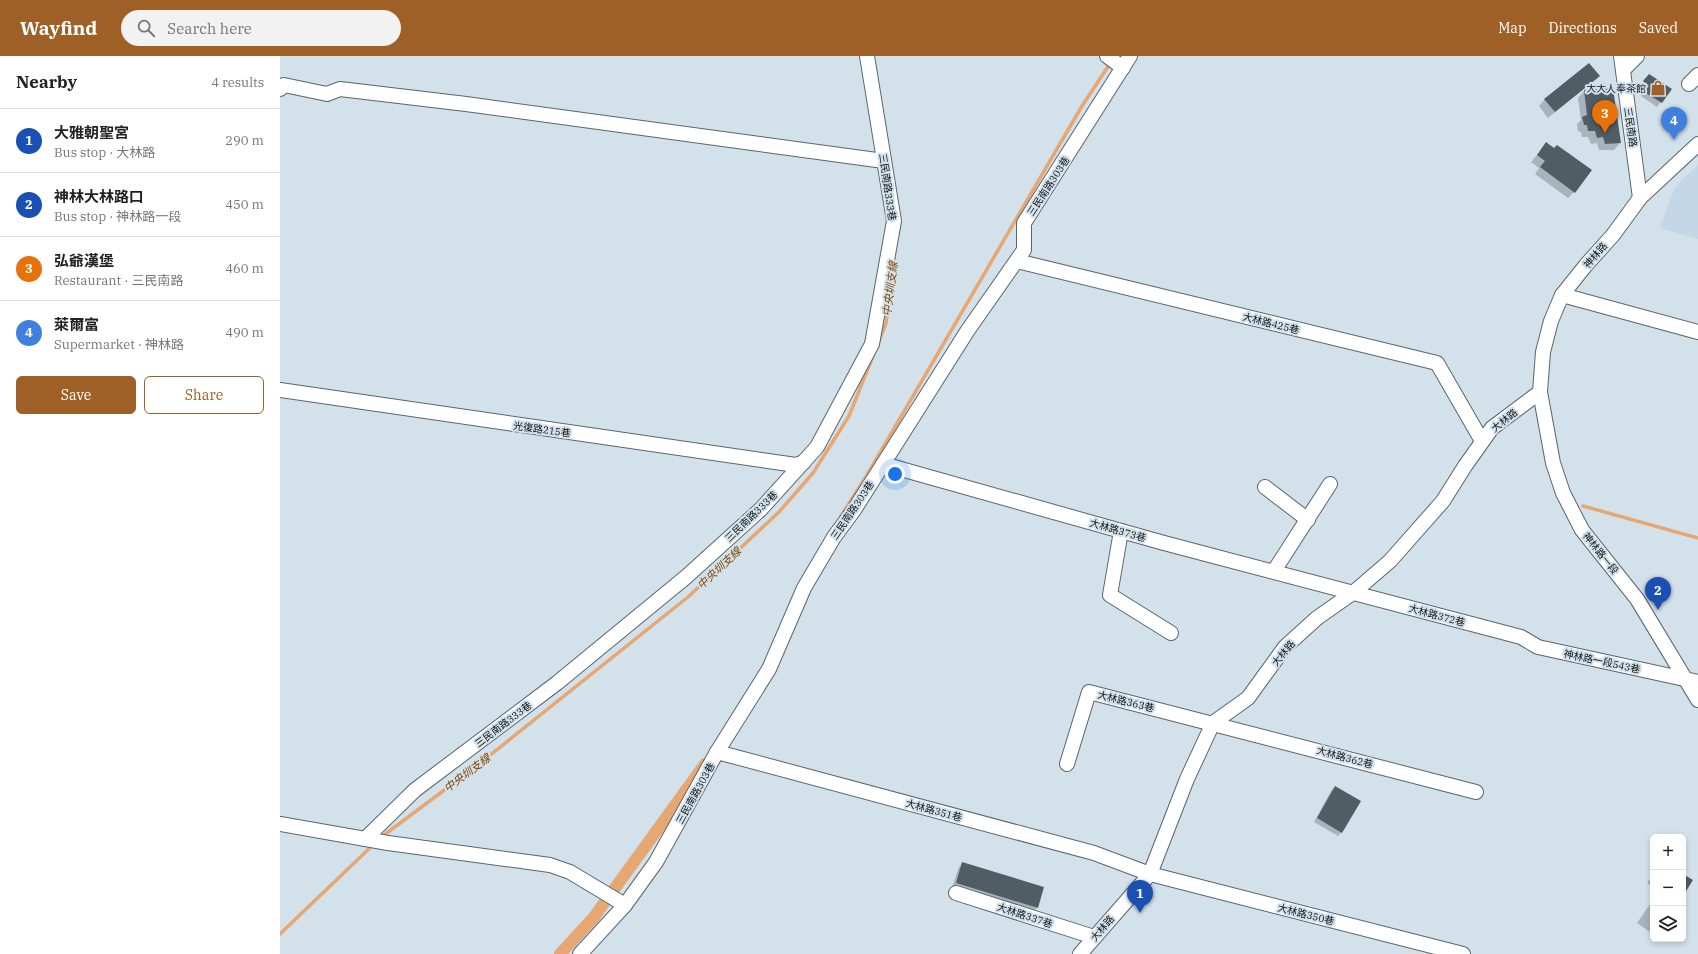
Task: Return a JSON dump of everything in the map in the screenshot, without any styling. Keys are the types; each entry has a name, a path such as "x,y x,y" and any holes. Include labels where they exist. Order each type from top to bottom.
{"street":[{"name":"三民南路333巷","path":"373,840 415,790 557,683 686,577 761,509 817,448 872,344 894,221 867,56"},
{"path":"1107,56 1122,68"},
{"name":"三民南路303巷","path":"580,954 624,905 656,862 717,752 769,669 804,588 834,537 854,510 968,330 1024,250 1024,223 1130,56"},
{"path":"1622,63 1637,56"},
{"name":"三民南路","path":"1622,63 1640,198"},
{"path":"280,89 284,85 327,94 340,89 466,104 884,161"},
{"name":"神林路","path":"1540,392 1543,352 1551,321 1562,295 1613,235 1640,198 1698,144"},
{"name":"大林路425巷","path":"1017,261 1437,363 1482,441"},
{"path":"1562,295 1698,332"},
{"name":"光復路215巷","path":"280,390 796,465 804,462"},
{"name":"大林路","path":"1080,954 1150,874 1186,779 1213,723 1248,698 1285,647 1317,618 1354,592 1390,561 1443,501 1465,466 1492,428 1540,392"},
{"name":"神林路一段","path":"1540,392 1553,463 1563,493 1582,530 1637,598 1692,680 1698,700"},
{"name":"大林路373巷","path":"883,464 1121,531 1354,592"},
{"path":"1274,572 1330,484"},
{"path":"1265,487 1308,520"},
{"path":"1121,531 1110,595 1171,633"},
{"name":"大林路372巷","path":"1354,592 1521,637"},
{"name":"神林路一段543巷","path":"1521,637 1538,647 1692,680"},
{"name":"大林路363巷","path":"1067,764 1089,692 1213,723"},
{"name":"大林路362巷","path":"1213,723 1476,792"},
{"name":"大林路351巷","path":"717,752 1094,853 1150,874"},
{"path":"280,824 373,840 550,865 570,872 624,905"},
{"name":"大林路350巷","path":"1150,874 1463,954"},
{"name":"大林路337巷","path":"956,893 1094,937"}],"shaded area":[{"path":"1698,165 1698,239 1660,228 1675,187"}],"building":[{"path":"1589,63 1600,76 1555,112 1544,99"},
{"name":"大大人奉茶館","path":"1649,74 1672,89 1662,103 1644,92 1649,86 1643,81"},
{"path":"1613,88 1621,143 1605,144 1603,137 1597,138 1595,131 1588,131 1587,125 1584,125 1582,117 1587,115 1584,90"},
{"path":"1546,142 1554,148 1557,145 1592,170 1575,193 1540,167 1545,161 1537,155"},
{"path":"1335,786 1361,801 1342,833 1317,818"},
{"path":"962,862 1044,887 1038,908 956,883"},
{"path":"1686,876 1693,880 1686,891"}],"waterway":[{"path":"841,516 867,475 1082,106 1111,62"},
{"name":"中央圳支線","path":"879,341 886,323 894,259"},
{"name":"中央圳支線","path":"380,838 474,768 688,597 779,512 813,473 849,416 873,356"},
{"path":"1583,506 1698,538"},
{"path":"560,954 594,917 705,764"},
{"name":"中央圳支線","path":"280,934 374,844"}],"place":[{"name":"大大人奉茶館","path":"1658,88"},
{"name":"弘爺漢堡","path":"1605,133"},
{"name":"萊爾富","path":"1674,140"},
{"name":"神林大林路口","path":"1658,610"},
{"name":"大雅朝聖宮","path":"1140,913"}]}
